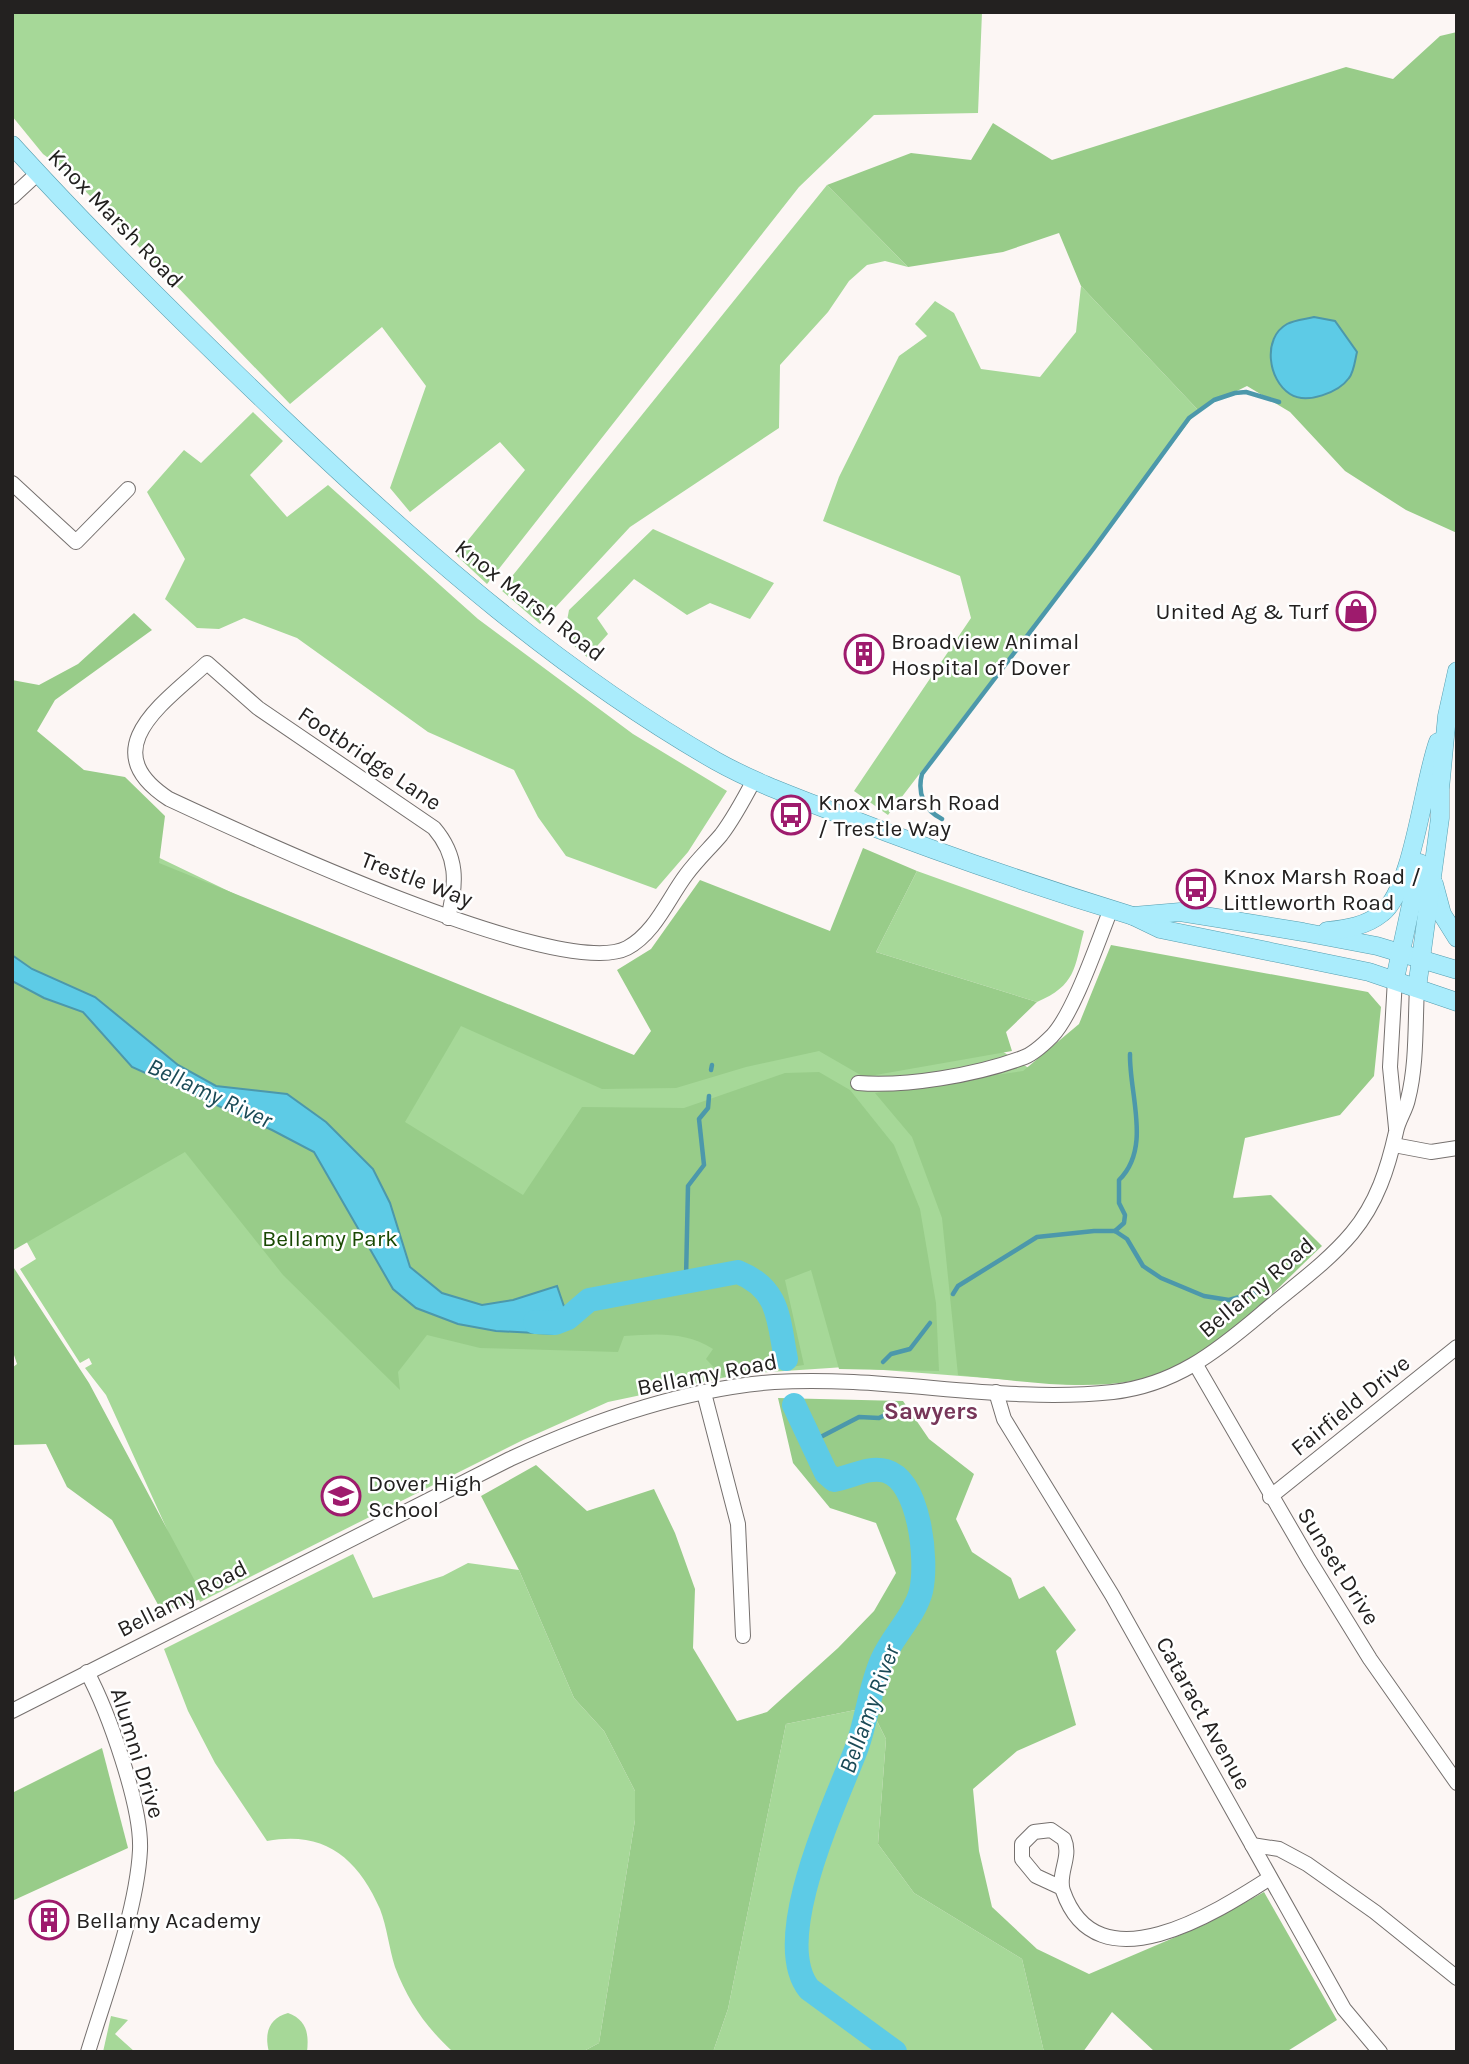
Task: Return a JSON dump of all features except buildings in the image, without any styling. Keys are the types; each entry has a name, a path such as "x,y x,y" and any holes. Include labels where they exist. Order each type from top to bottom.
{"main road":[{"name":"Knox Marsh Road","path":"12,145 235,373 434,555 512,620 620,701 718,762 754,780 942,854 1133,916 1160,929 1395,979 1457,1002"},
{"path":"1417,988 1440,818 1447,716 1457,671"},
{"path":"1303,932 1354,927 1389,907 1402,883 1427,771 1447,716"},
{"path":"1395,979 1424,842 1440,789"},
{"path":"1432,874 1442,914 1457,938"},
{"name":"Knox Marsh Road","path":"1133,916 1180,912 1303,932 1400,953 1457,970"}],"street":[{"path":"12,197 37,173"},
{"path":"12,483 76,542 128,489"},
{"name":"Trestle Way","path":"207,663 154,710 137,737 137,765 150,784 183,805 448,918 582,953 613,953 628,947 653,925 688,872 721,835 754,780"},
{"name":"Footbridge Lane","path":"207,663 258,708 434,828 452,854 455,881 448,918"},
{"path":"858,1083 880,1085 953,1075 1025,1058 1053,1034 1077,992 1111,909"},
{"name":"Bellamy Road","path":"12,1711 555,1438 643,1408 704,1393 770,1382 847,1380 996,1392 1081,1394 1136,1389 1174,1377 1225,1345 1342,1244 1378,1191 1394,1145 1396,1129 1390,1067 1395,979"},
{"name":"Bellamy Road","path":"1396,1129 1408,1099 1417,988"},
{"path":"1394,1145 1431,1152 1457,1148"},
{"name":"Fairfield Drive","path":"1270,1497 1457,1347"},
{"name":"Sunset Drive","path":"1196,1364 1270,1497 1370,1659 1457,1783"},
{"name":"Cataract Avenue","path":"996,1392 1004,1419 1112,1595 1344,2009 1380,2052"},
{"path":"704,1393 738,1524 743,1636"},
{"name":"Alumni Drive","path":"87,1672 130,1787 141,1846 135,1889 88,2052"},
{"path":"1252,1846 1279,1849 1307,1864 1375,1912 1457,1978"},
{"path":"1062,1888 1077,1915 1089,1926 1104,1935 1135,1941 1168,1932 1270,1878"}],"green space":[{"path":"12,12 982,12 978,113 874,115 799,187 487,584 456,555 525,470 500,442 410,512 390,488 426,386 382,327 290,404 67,172 43,154 12,116"},
{"path":"1457,32 1457,533 1406,510 1345,471 1290,412 1247,386 1198,410 1081,286 1059,233 1003,252 908,267 827,185 911,153 971,160 993,123 1052,160 1346,67 1393,79 1440,36"},
{"path":"827,185 908,267 885,261 867,265 849,281 828,312 780,365 779,428 630,527 540,624 501,590"},
{"path":"1081,286 1198,410 888,815 854,791 971,618 960,576 823,521 839,477 899,356 927,336 915,324 935,301 954,313 981,369 1040,377 1076,332"},
{"path":"253,412 283,441 250,475 287,517 328,485 478,619 633,734 727,791 688,852 656,889 566,856 538,817 514,770 428,732 297,638 244,618 219,629 197,628 165,599 185,559 147,492 184,450 201,463"},
{"path":"653,529 774,583 750,619 710,603 687,615 634,579 597,618 608,634 587,657 564,637 569,610"},
{"path":"134,613 152,630 55,700 37,731 84,770 125,777 165,816 159,863 634,1055 651,1031 617,970 651,949 700,880 830,931 863,848 917,871 876,952 1037,1002 1006,1032 1012,1051 864,1077 819,1051 746,1067 676,1088 602,1089 461,1026 405,1122 523,1195 582,1107 684,1108 785,1073 819,1072 850,1090 894,1145 920,1209 936,1303 939,1371 839,1369 811,1270 785,1280 804,1365 723,1377 706,1359 713,1349 692,1339 670,1335 624,1336 618,1352 480,1348 427,1335 398,1372 400,1390 283,1275 185,1152 12,1251 12,680 39,685 78,664"},
{"name":"Bellamy Park","path":"12,787 636,1087 823,938 1313,1248 1127,1374 1076,1385 845,1367 741,1374 608,1402 523,1440 200,1602 106,1395 85,1368 92,1364 89,1358 80,1363 20,1269 36,1259 12,1215"},
{"path":"917,871 1084,931 1075,966 1066,982 1050,996 1037,1002 876,952"},
{"path":"1111,945 1368,992 1381,1007 1374,1076 1340,1115 1245,1138 1233,1198 1271,1195 1322,1246 1236,1327 1187,1361 1161,1373 1133,1381 1090,1385 1046,1384 958,1375 942,1218 912,1137 875,1093 1023,1071 1079,1024"},
{"path":"12,1265 89,1383 204,1598 162,1612 112,1520 67,1487 46,1444 12,1445 12,1368 17,1364 12,1349"},
{"path":"778,1398 903,1401 929,1439 974,1474 956,1519 972,1552 1011,1578 1019,1599 1044,1586 1076,1630 1056,1651 1076,1725 1017,1751 973,1789 979,1851 992,1907 1037,1949 1089,1974 1206,1924 1264,1892 1337,2020 1286,2052 1155,2052 1112,2012 1083,2052 1044,2052 1022,1959 914,1893 878,1844 886,1739 870,1707 786,1724 728,2009 713,2052 582,2052 599,2043 635,1820 635,1791 604,1731 574,1698 519,1570 481,1496 536,1465 587,1511 654,1489 675,1533 695,1589 693,1648 737,1721 767,1712 838,1648 874,1611 896,1573 876,1523 830,1508 793,1463"},
{"path":"353,1554 373,1598 443,1576 468,1563 519,1570 574,1698 604,1731 635,1791 635,1820 599,2043 582,2052 452,2051 418,2012 406,1991 395,1967 380,1909 361,1875 350,1862 322,1844 306,1840 267,1841 215,1763 188,1711 164,1649"},
{"path":"870,1707 886,1739 878,1844 914,1893 1022,1959 1044,2052 713,2052 728,2009 786,1724"},
{"path":"102,1748 128,1848 12,1901 12,1793"},
{"path":"288,2013 305,2028 307,2052 269,2052 267,2039 270,2027 276,2019"},
{"path":"111,2016 128,2020 115,2034 135,2052 103,2052"}],"water":[{"path":"1314,317 1335,321 1357,352 1355,362 1351,375 1338,388 1314,397 1297,397 1283,388 1277,379 1271,349 1279,330 1287,324"},
{"path":"12,955 32,969 95,997 178,1065 216,1086 287,1094 326,1122 373,1169 390,1203 410,1267 442,1293 482,1305 513,1300 557,1286 568,1318 554,1334 496,1331 458,1324 416,1308 393,1289 314,1152 272,1130 132,1067 83,1012 44,998 12,981"}],"waterway":[{"path":"942,819 931,811 923,800 920,788 922,774 1189,418 1214,400 1235,393 1246,392 1279,402"},
{"path":"1115,1231 1124,1223 1125,1215 1119,1203 1119,1180 1129,1167 1137,1137 1130,1054"},
{"path":"711,1070 712,1065"},
{"path":"686,1279 688,1186 704,1165 699,1119 708,1108 709,1096"},
{"path":"953,1294 958,1286 1037,1237 1094,1231 1115,1231 1127,1239 1143,1266 1161,1278 1204,1296 1229,1300 1257,1292"},
{"name":"Bellamy River","path":"535,1322 555,1323 568,1318 589,1300 738,1272 752,1279 770,1296 778,1318 786,1359"},
{"path":"883,1362 891,1354 910,1349 930,1323"},
{"name":"Bellamy River","path":"794,1405 826,1473 834,1480 873,1470 886,1471 898,1478 914,1505 922,1542 921,1591 914,1609 886,1651 878,1670 857,1747 810,1869 801,1904 797,1938 799,1966 809,1989 895,2052"},
{"path":"811,1442 859,1417 879,1418 889,1413"}],"place":[{"name":"United Ag & Turf","path":"1356,611"},
{"name":"Broadview Animal Hospital of Dover","path":"864,654"},
{"name":"Knox Marsh Road / Trestle Way","path":"791,815"},
{"name":"Knox Marsh Road / Littleworth Road","path":"1196,889"},
{"name":"Dover High School","path":"341,1496"},
{"name":"Bellamy Academy","path":"49,1920"}],"district":[{"name":"Sawyers","path":"931,1411"}]}
